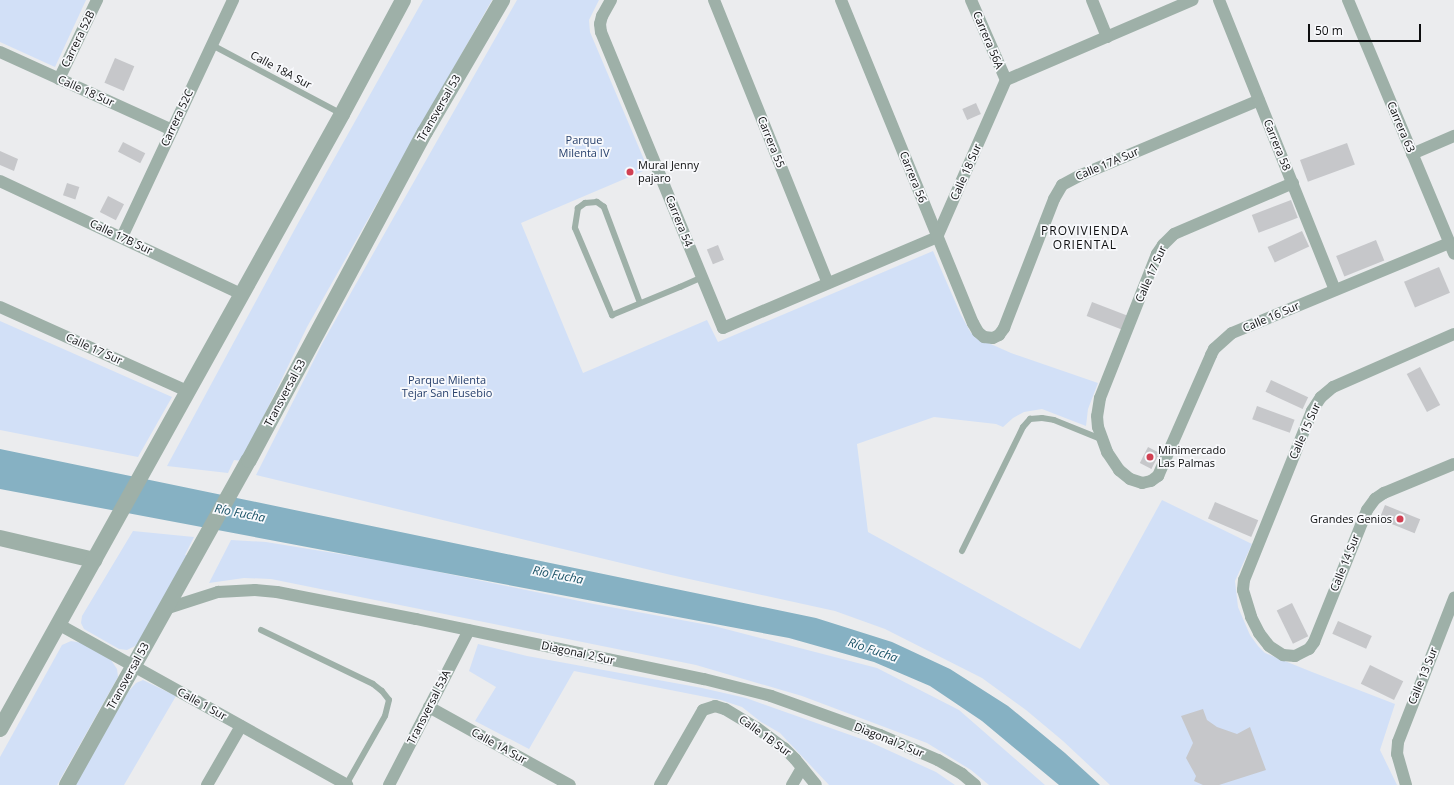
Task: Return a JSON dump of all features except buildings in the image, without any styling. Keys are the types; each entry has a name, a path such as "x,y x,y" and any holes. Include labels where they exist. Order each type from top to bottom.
{"street":[{"name":"Carrera 52B","path":"59,79 97,0"},
{"name":"Carrera 52C","path":"122,237 233,0"},
{"path":"0,729 342,114 403,0"},
{"name":"Transversal 53","path":"67,785 243,471 425,132 502,0"},
{"name":"Carrera 54","path":"611,0 600,24 601,32 723,328 828,283"},
{"name":"Carrera 55","path":"714,0 828,283"},
{"name":"Carrera 56","path":"841,0 937,237 978,332 984,337 993,338 999,335"},
{"name":"Carrera 56A","path":"971,0 1006,80"},
{"path":"1092,0 1107,37"},
{"path":"1006,80 1193,0"},
{"name":"Carrera 58","path":"1220,0 1336,290"},
{"name":"Carrera 63","path":"1348,0 1454,254"},
{"name":"Calle 18 Sur","path":"0,52 172,130"},
{"name":"Calle 18 Sur","path":"937,237 1006,80"},
{"name":"Calle 17A Sur","path":"999,335 1004,328 1054,199 1062,185 1081,174 1259,100"},
{"path":"1412,154 1454,136"},
{"name":"Calle 17B Sur","path":"0,181 241,294"},
{"name":"Calle 17 Sur","path":"1101,439 1097,416 1100,398 1163,245 1174,234 1293,183"},
{"path":"828,283 937,237"},
{"name":"Calle 16 Sur","path":"1101,439 1119,470 1130,479 1142,483 1151,481 1158,476 1164,467 1214,349 1232,334 1449,243"},
{"name":"Calle 17 Sur","path":"0,307 187,391"},
{"name":"Calle 15 Sur","path":"1294,656 1283,655 1269,646 1259,633 1243,590 1244,580 1312,411 1321,397 1333,387 1454,334"},
{"name":"Calle 14 Sur","path":"1294,656 1309,650 1314,642 1367,510 1375,499 1384,492 1454,464"},
{"path":"0,538 94,560"},
{"name":"Diagonal 2 Sur","path":"165,609 218,592 255,590 309,598 704,679 771,696 880,735 950,767 975,785"},
{"name":"Calle 13 Sur","path":"1406,785 1397,754 1398,742 1454,598"},
{"name":"Calle 1 Sur","path":"58,624 346,785"},
{"name":"Transversal 53A","path":"389,785 469,630"},
{"name":"Calle 1B Sur","path":"660,785 703,710 715,706 725,709 757,728 784,748 816,785"},
{"name":"Calle 1A Sur","path":"429,707 570,785"},
{"path":"208,785 241,726"},
{"path":"792,785 802,768"}],"lane":[{"name":"Calle 18A Sur","path":"212,45 342,114"},
{"path":"640,304 604,207 597,202 585,203 578,208 576,228 612,315 640,304 702,277"},
{"path":"962,551 1023,427 1030,419 1042,418 1054,420 1101,439"},
{"path":"261,630 373,684 382,691 389,700 385,716 346,785"}],"green space":[{"path":"0,0 86,0 55,67 0,42"},
{"path":"423,0 492,0 307,327 242,461 234,460 228,473 167,466 297,225"},
{"name":"Parque Milenta Tejar San Eusebio","path":"517,0 599,0 589,20 590,32 648,169 521,223 583,373 707,320 718,342 933,251 961,315 971,333 984,341 1011,353 1098,383 1088,409 1086,426 1042,409 1024,412 1013,418 1003,427 996,424 934,417 857,444 868,532 1080,649 1162,500 1252,544 1235,581 1238,607 1250,635 1265,653 1395,704 1380,750 1397,785 1110,785 1063,741 1026,710 982,678 885,629 835,611 671,575 256,475 323,342"},
{"path":"0,321 172,397 138,457 0,430"},
{"path":"133,531 194,537 185,555 192,555 137,645 127,650 119,649 84,629 81,623 82,616"},
{"path":"231,540 266,542 395,563 594,604 714,626 877,668 959,710 1045,785 989,785 971,770 927,743 802,696 696,665 271,579 244,578 209,583"},
{"path":"71,641 82,643 111,660 117,669 118,677 57,785 0,785 0,757 62,645"},
{"path":"478,644 527,656 702,688 746,698 870,742 936,772 955,785 829,785 780,733 761,722 742,707 721,700 574,671 529,749 475,721 496,687 469,671"},
{"path":"143,680 176,696 124,785 75,785 128,692 136,683"}],"water":[{"name":"Río Fucha","path":"0,449 816,618 892,642 950,669 1008,706 1065,753 1100,785 1059,785 982,721 930,686 874,662 789,638 0,489"}],"place":[{"name":"Mural Jenny pajaro","path":"630,172"},
{"name":"Minimercado Las Palmas","path":"1150,457"},
{"name":"Grandes Genios","path":"1400,519"}],"district":[{"name":"PROVIVIENDA ORIENTAL","path":"1085,238"}],"park label":[{"name":"Parque Milenta IV","path":"584,147"}]}
